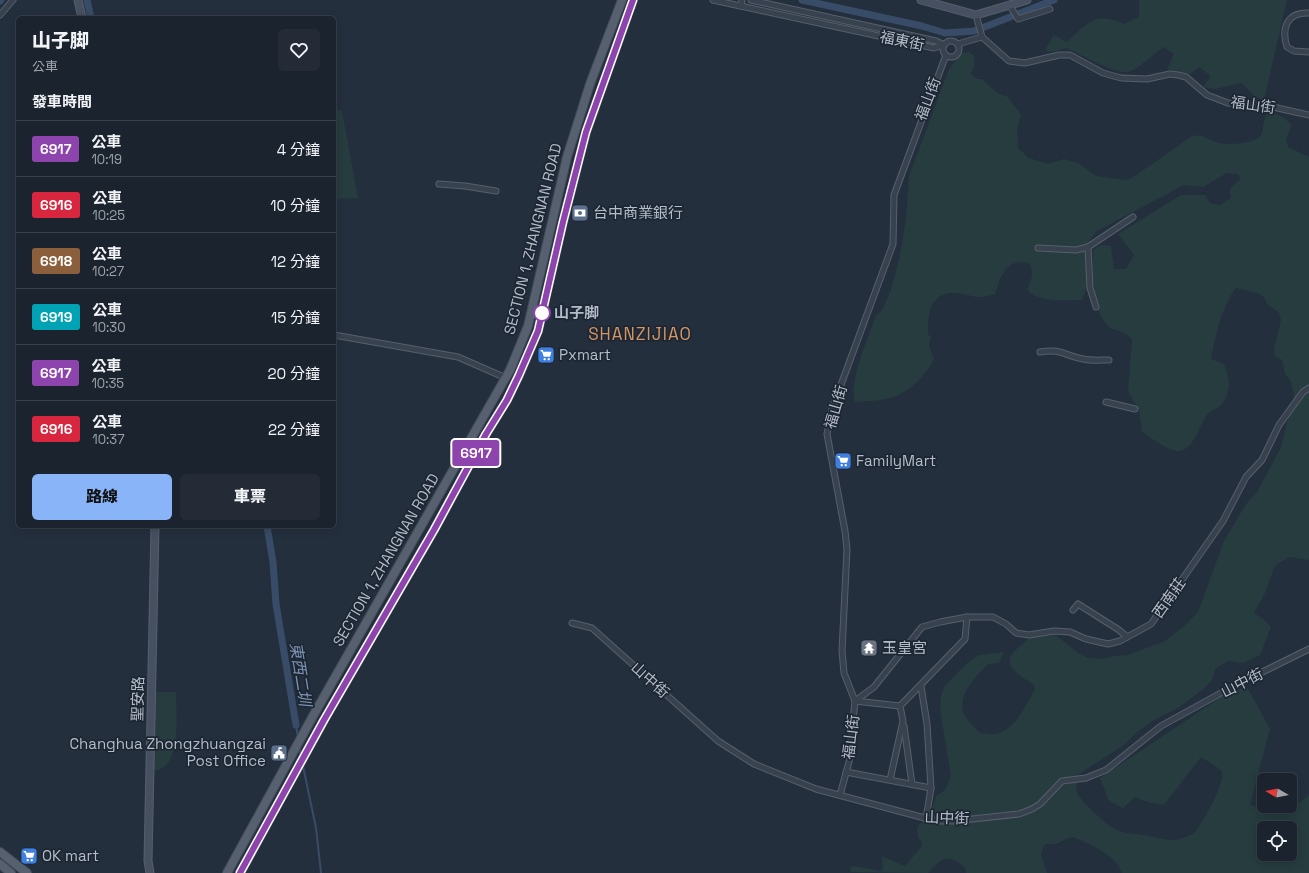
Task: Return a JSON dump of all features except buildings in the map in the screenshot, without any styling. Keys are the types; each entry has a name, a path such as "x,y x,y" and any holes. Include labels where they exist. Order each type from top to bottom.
{"main road":[{"name":"SECTION 1, ZHANGNAN ROAD","path":"227,873 317,710 506,378 528,326 567,157 590,84 622,0"},
{"name":"SECTION 1, ZHANGNAN ROAD","path":"240,873 324,720 430,536 486,434 507,400 519,375 538,331 563,222 586,132 633,0"},
{"path":"0,852 27,873"},
{"path":"0,864 11,873"}],"street":[{"path":"0,15 13,0"},
{"path":"78,0 82,16"},
{"name":"福東街","path":"713,0 934,48 944,45"},
{"path":"741,6 742,0"},
{"name":"福東街","path":"751,0 936,41 944,45"},
{"path":"921,0 976,15 1012,7 1027,0"},
{"path":"1012,7 1018,19 1050,9"},
{"path":"793,17 794,10"},
{"path":"1309,13 1298,13 1292,16 1288,22 1284,39 1286,47 1294,51 1309,52"},
{"path":"958,44 959,49 957,54 951,57 946,55 943,50 944,45 950,40 958,44 982,37 976,15"},
{"name":"福山街","path":"982,37 1009,61 1025,63 1059,55 1070,55 1103,73 1120,78 1147,79 1170,74 1178,75 1186,77 1207,95 1228,103 1273,107 1309,115"},
{"name":"福山街","path":"840,795 846,772 855,701 844,673 842,651 847,549 828,434 832,409 893,244 892,204 899,177 946,55"},
{"path":"439,184 496,191"},
{"path":"1038,248 1076,250 1088,247 1133,217"},
{"path":"1088,247 1090,288 1096,307"},
{"path":"336,335 458,357 506,378"},
{"path":"1040,352 1050,350 1067,353 1083,359 1109,360"},
{"name":"西南莊","path":"855,701 874,687 922,627 967,617 993,618 1006,624 1016,633 1029,635 1054,631 1070,632 1086,639 1108,644 1128,637 1151,624 1224,520 1246,477 1262,460 1279,425 1303,392 1309,388"},
{"path":"1106,402 1135,409"},
{"name":"聖安路","path":"150,873 148,853 154,528"},
{"path":"1073,610 1078,604 1128,637"},
{"path":"855,701 900,706 965,639 967,617"},
{"name":"山中街","path":"572,623 592,628 718,741 754,764 816,789 926,819 954,821 1019,814 1032,809 1040,804 1062,781 1086,778 1106,770 1161,726 1232,686 1309,649"},
{"path":"921,686 927,724 931,788 926,819"},
{"path":"900,706 912,784"},
{"path":"890,780 903,721"},
{"path":"846,772 931,788"}],"green space":[{"path":"1139,0 1287,0 1264,100 1255,97 1242,83 1215,89 1203,87 1211,76 1199,67 1188,76 1167,69 1174,54 1164,47 1141,65 1128,72 1122,72 1106,67 1067,48 1051,52 1045,50 1054,35 1067,42 1092,21 1106,19 1124,24 1139,17"},
{"path":"969,52 974,56 975,64 971,74 977,79 982,79 996,92 1008,97 1021,115 1017,130 1018,148 1029,158 1048,164 1064,159 1078,163 1096,176 1125,180 1132,178 1192,136 1202,137 1223,144 1235,144 1254,140 1261,135 1267,114 1281,116 1292,125 1286,139 1288,147 1309,157 1309,560 1289,557 1274,568 1265,593 1254,613 1271,627 1260,655 1243,663 1228,661 1215,669 1212,680 1204,689 1178,708 1154,720 1136,733 1124,745 1079,774 1076,788 1079,796 1087,806 1117,830 1170,840 1179,839 1192,834 1195,832 1213,802 1222,776 1219,769 1201,757 1164,805 1151,803 1135,797 1123,808 1109,801 1100,778 1227,693 1247,687 1270,729 1258,773 1257,773 1250,805 1257,806 1257,813 1297,813 1297,804 1309,795 1309,873 1122,873 1119,866 1108,855 1074,837 1054,844 1044,845 1041,855 1047,873 966,873 966,869 951,859 942,860 928,873 851,872 850,867 855,866 881,871 883,866 881,856 905,866 921,847 922,842 918,838 917,829 919,824 929,820 936,796 945,790 951,776 940,710 941,695 945,686 966,664 979,655 1004,652 999,663 988,664 973,681 968,687 963,701 965,716 980,733 997,734 1011,726 1035,689 1034,685 1020,676 1010,663 1010,658 1013,653 1025,642 1031,631 1049,636 1056,635 1078,653 1088,658 1103,659 1113,656 1128,655 1165,641 1184,626 1198,612 1224,541 1246,504 1257,492 1281,447 1294,394 1290,380 1285,374 1282,360 1275,356 1274,349 1281,320 1279,313 1267,304 1264,297 1257,293 1236,288 1226,304 1217,331 1211,359 1224,364 1228,375 1229,383 1225,400 1220,406 1212,410 1207,415 1190,445 1180,451 1171,450 1142,432 1139,410 1128,391 1132,340 1127,334 1107,325 1097,308 1093,289 1093,250 1100,245 1111,246 1114,269 1126,269 1134,255 1118,234 1181,195 1205,195 1210,203 1220,205 1231,198 1230,189 1240,179 1238,174 1227,173 1203,187 1184,185 1097,231 1085,247 1087,287 1082,300 1053,300 1038,297 1032,294 1027,290 1032,276 1031,266 1029,263 1021,262 1014,263 1005,270 999,281 995,294 979,297 951,293 938,298 934,302 929,314 928,334 931,337 929,345 934,359 927,371 912,387 900,394 874,401 855,402 854,383 860,359 876,315 882,310 891,290 900,255 906,219 909,176 949,69 961,53"},
{"path":"336,110 342,111 358,198 336,199"},
{"path":"151,692 176,692 177,719 176,740 171,757 167,764 163,767 150,772"}],"waterway":[{"name":"東西二圳","path":"87,0 91,16"},
{"path":"802,0 922,26 945,33 974,31 1054,0"},
{"name":"東西二圳","path":"267,528 273,562 276,604 296,725"},
{"name":"東西二圳","path":"296,725 298,738"},
{"name":"東西二圳","path":"299,746 301,756"},
{"name":"東西二圳","path":"303,766 316,828 321,873"}],"bus line":[{"name":"6917","path":"240,873 275,812 299,764 434,530 486,434 507,400 519,375 538,331 575,172 586,132 610,61 633,0"}],"place":[{"name":"台中商業銀行","path":"580,213"},
{"name":"山子脚","path":"542,313"},
{"name":"Pxmart","path":"546,355"},
{"name":"FamilyMart","path":"843,461"},
{"name":"玉皇宮","path":"869,648"},
{"name":"Changhua Zhongzhuangzai Post Office","path":"279,753"},
{"name":"OK mart","path":"29,856"}],"district":[{"name":"SHANZIJIAO","path":"640,334"}]}
